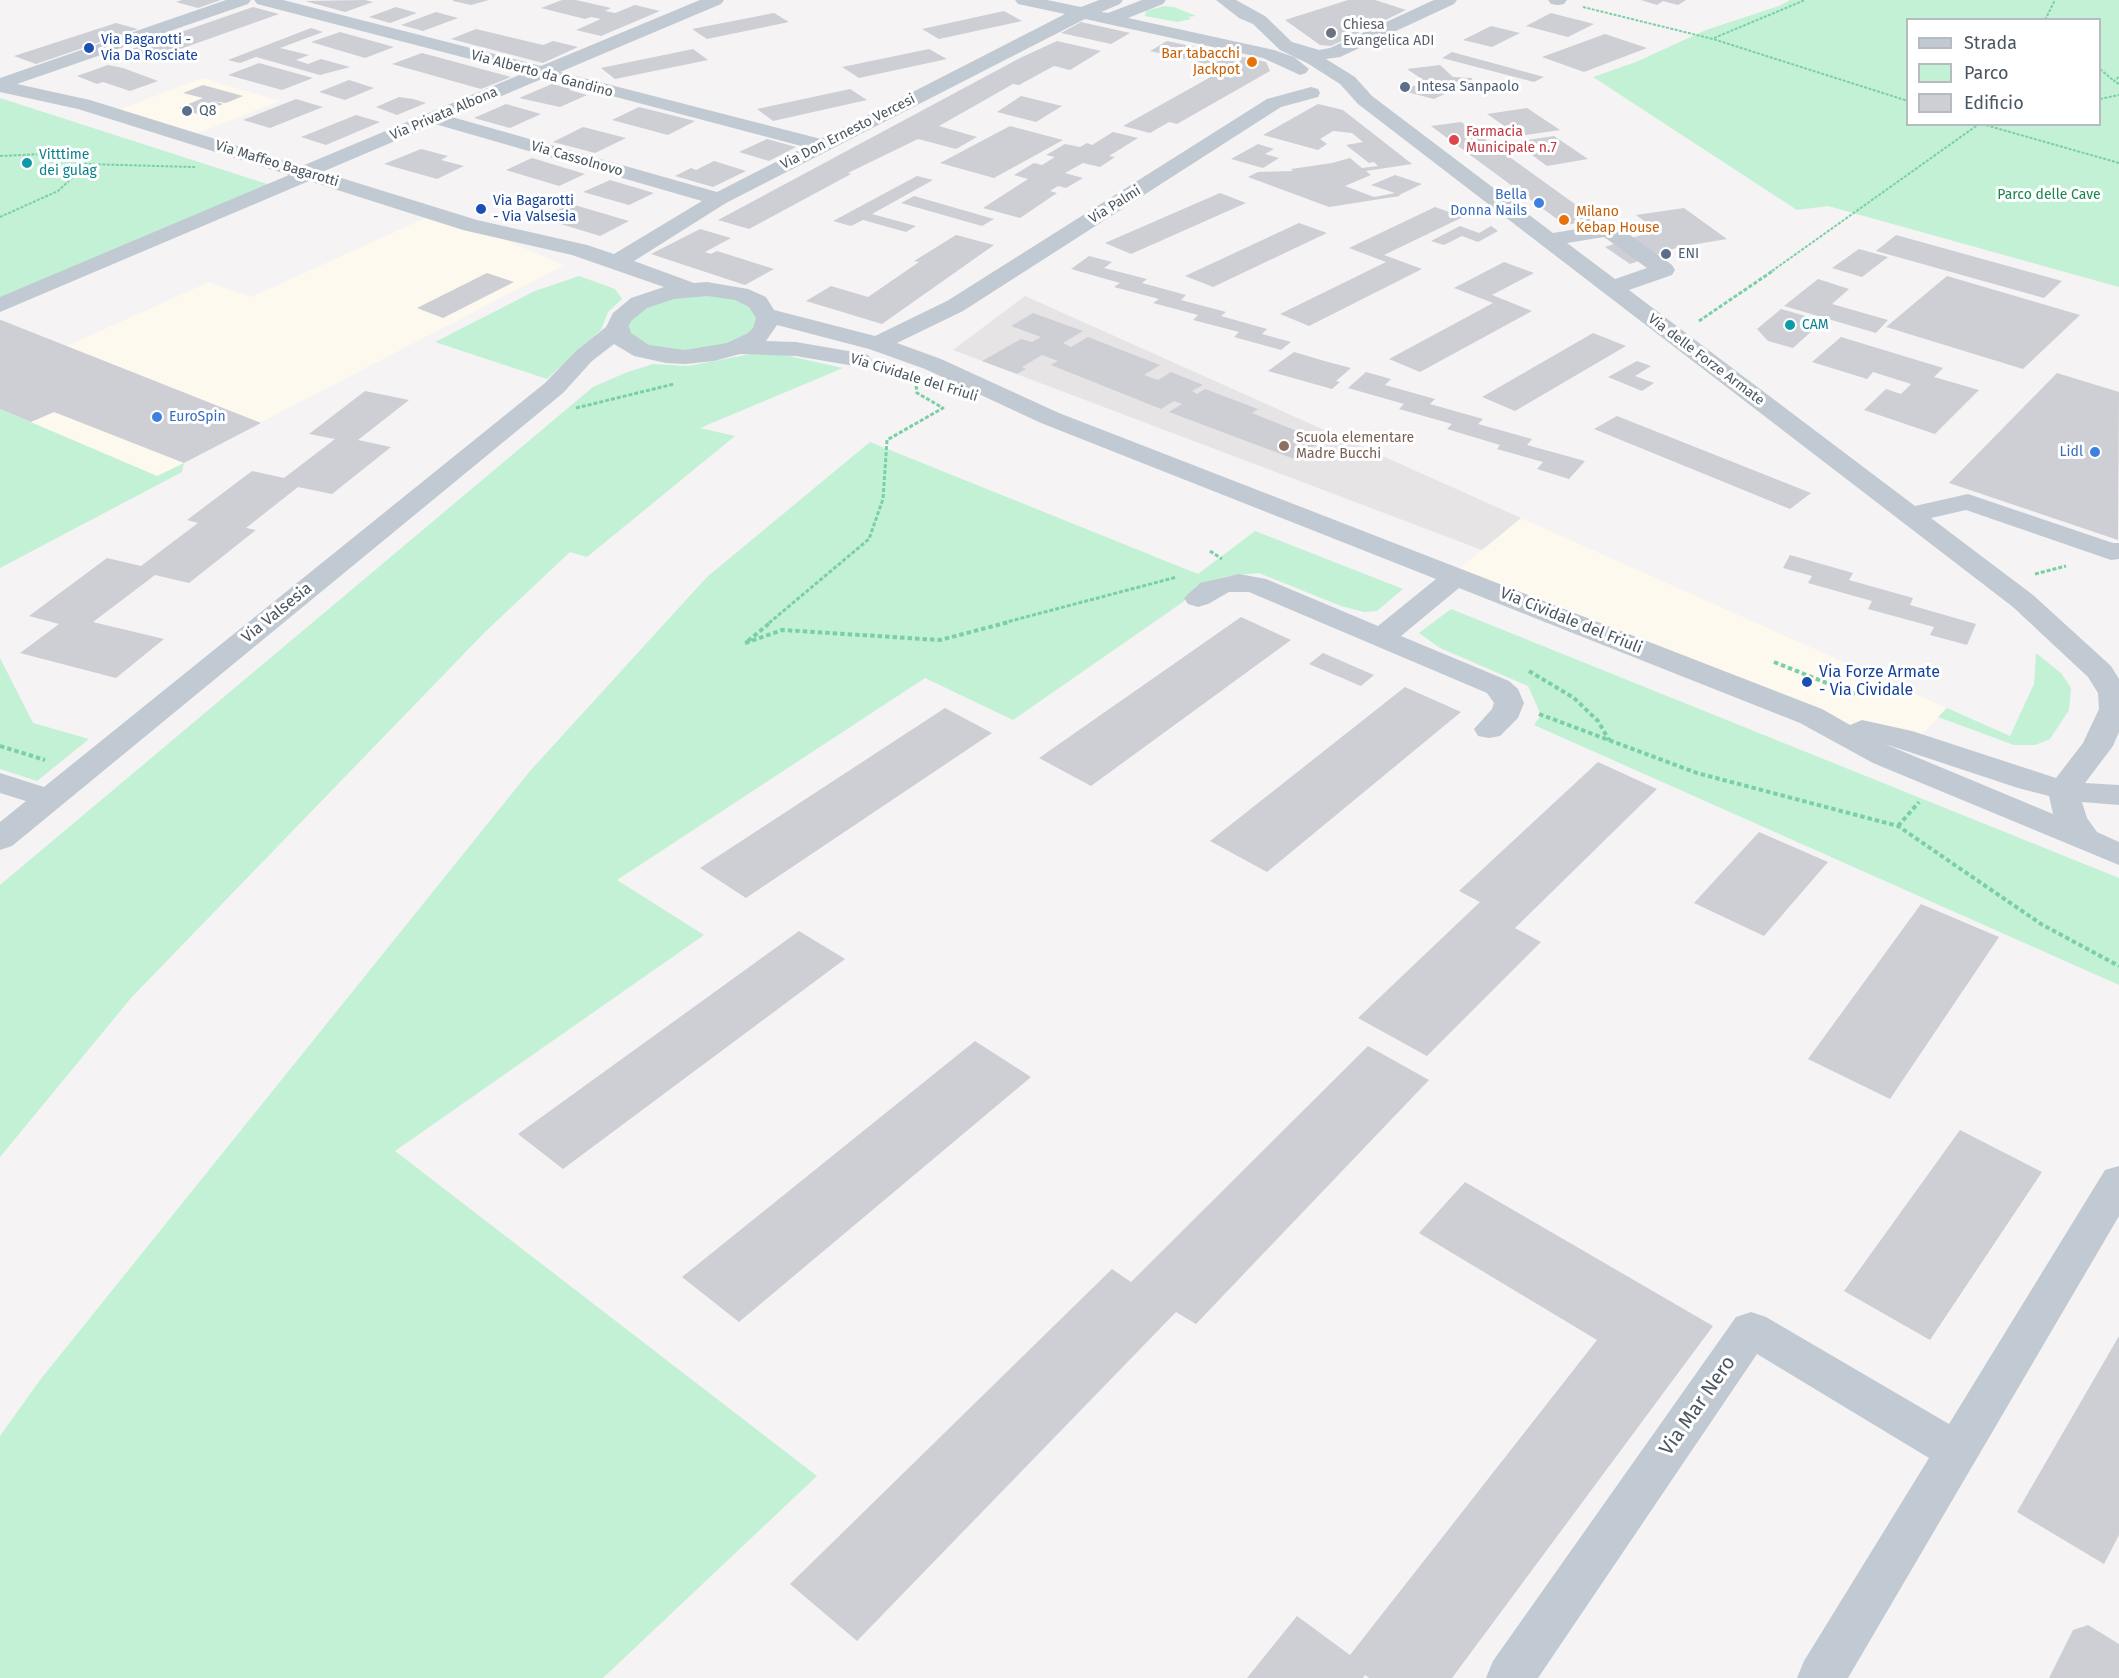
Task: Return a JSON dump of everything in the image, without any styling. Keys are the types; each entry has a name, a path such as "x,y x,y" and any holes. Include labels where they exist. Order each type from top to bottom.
{"street":[{"path":"0,85 243,0"},
{"name":"Via Alberto da Gandino","path":"263,0 822,146"},
{"name":"Via Privata Albona","path":"0,305 539,73 715,0"},
{"name":"Via delle Forze Armate","path":"1024,0 1177,34 1227,38 1266,47 1276,43 1276,35"},
{"name":"Via Don Ernesto Vercesi","path":"617,262 719,199 1071,18 1114,0"},
{"path":"1110,18 1157,0"},
{"name":"Via delle Forze Armate","path":"1226,0 1245,14 1254,17 1276,35 1284,45 1297,51 1332,83"},
{"name":"Via Palmi","path":"876,354 1274,103 1332,83 1448,5"},
{"path":"1227,38 1240,24 1245,14"},
{"name":"Via delle Forze Armate","path":"1227,38 1288,61 1301,71 1295,80"},
{"path":"1332,83 1374,58"},
{"name":"Via Maffeo Bagarotti","path":"0,71 21,76 83,104"},
{"name":"Via delle Forze Armate","path":"1295,80 1320,74 1389,118 2023,601 2100,672 2113,693 2114,710 2107,727 2097,746 2073,776 2066,790"},
{"name":"Via delle Forze Armate","path":"1295,80 1299,89 1332,83"},
{"name":"Via Palmi","path":"1274,103 1276,95 1295,80"},
{"name":"Via Maffeo Bagarotti","path":"0,85 83,104 471,225 579,250 690,290"},
{"name":"Via Cassolnovo","path":"434,118 719,199"},
{"name":"Via Maffeo Bagarotti","path":"471,225 555,261 620,282 631,291 639,303"},
{"path":"1549,240 1608,230 1664,270 1612,288"},
{"name":"Via Maffeo Bagarotti","path":"617,330 618,322 624,314 639,303 662,294 690,290 716,290 740,294 758,302 768,315"},
{"name":"Via Palmi","path":"908,365 923,342 955,306"},
{"path":"617,330 625,342 642,351 666,356 695,357 740,347 760,334 767,326 768,315"},
{"name":"Via Cividale del Friuli","path":"768,315 1050,418 1811,716 1884,756 2085,840"},
{"name":"Via Valsesia","path":"559,399 584,356 617,330"},
{"name":"Via Cividale del Friuli","path":"740,347 876,354"},
{"name":"Via Valsesia","path":"0,839 559,399 642,351"},
{"path":"1910,515 1968,502 2111,552 2119,551"},
{"path":"1382,637 1457,576"},
{"path":"1191,586 1210,589 1239,582 1256,585 1498,687 1507,694 1509,703 1507,712 1489,729"},
{"name":"Via delle Forze Armate","path":"2023,601 2119,662"},
{"path":"1811,716 1901,738 2029,781 2098,795 2119,795"},
{"path":"0,783 31,792"},
{"path":"2066,790 2065,801 2071,819 2085,840 2119,854"},
{"path":"1821,1678 2119,1181"},
{"name":"Via Mar Nero","path":"1510,1678 1752,1329 1956,1451"}],"path":[{"path":"1558,0 1713,39 1906,100"},
{"path":"1713,39 1805,0"},
{"path":"2046,18 2055,0"},
{"path":"2101,70 2119,84"},
{"path":"2114,81 2119,77"},
{"path":"2101,99 2119,94"},
{"name":"Via delle Forze Armate","path":"1694,324 1835,228 1977,126"},
{"path":"1987,126 2119,163"},
{"path":"0,156 42,154 87,164 202,167"},
{"path":"0,217 58,190 87,164"},
{"path":"908,365 917,393 943,408 887,441 883,499 869,539 745,643 782,630 940,640 1191,586"},
{"path":"559,399 678,383"},
{"path":"1774,662 1857,695"},
{"path":"1509,703 1698,773 1898,826 2041,924 2119,966"},
{"path":"0,746 53,763"},
{"path":"1898,826 1922,799"}],"shaded area":[{"path":"202,78 280,101 193,135 115,111"},
{"path":"434,214 470,225 564,265 158,476 0,409 0,376 209,282 251,297"},
{"name":"Scuola elementare Madre Bucchi","path":"1025,296 1521,518 1482,550 953,350"},
{"path":"1521,518 1947,708 1915,742 1836,722 1456,571"}],"green space":[{"name":"Parco delle Cave","path":"1790,0 2119,0 2119,287 1828,206 1797,210 1593,77 1636,62 1706,30 1779,6"},
{"path":"1164,6 1174,7 1196,16 1177,22 1145,16 1146,11"},
{"path":"0,98 270,185 0,299"},
{"path":"579,276 615,289 622,299 608,312 601,330 547,379 435,342 535,291"},
{"path":"713,295 733,298 747,304 755,313 757,323 750,333 735,342 700,351 657,349 636,340 629,331 630,321 637,312 670,298"},
{"path":"751,354 784,355 843,368 700,428 735,436 587,557 570,552 485,632 131,998 0,1157 0,885 593,387 653,364 688,366"},
{"path":"0,409 157,476 184,463 182,472 0,568"},
{"path":"870,442 1198,574 1255,531 1403,589 1377,611 1364,612 1341,606 1259,573 1228,576 1197,585 1183,602 1013,720 925,678 617,880 704,935 395,1151 817,1476 603,1678 0,1678 0,1436 40,1380 530,771 707,577"},
{"path":"1451,609 2119,878 2119,985 1534,725 1541,715 1528,686 1440,648 1419,633"},
{"path":"2036,653 2061,673 2071,688 2069,710 2050,739 2035,745 2014,745 1938,717 1947,708 2010,736 2034,684"},
{"path":"0,658 33,723 89,739 37,781 0,769"}],"building":[{"path":"221,0 198,8 176,2"},
{"path":"365,0 373,2 345,12 305,1"},
{"path":"453,0 489,0 471,5 453,1"},
{"path":"562,0 576,0 611,8 605,11 615,13 635,5 660,11 601,36 576,30 601,19 591,17 585,19 541,8"},
{"name":"Chiesa Evangelica ADI","path":"1348,0 1375,0 1406,10 1331,46 1320,45 1285,20"},
{"path":"1641,0 1686,0 1678,5 1663,1 1657,5"},
{"path":"253,7 279,14 155,58 129,50"},
{"path":"396,7 417,13 390,23 369,17"},
{"path":"1004,11 1022,21 939,39 922,29"},
{"path":"436,12 458,18 423,31 401,25"},
{"path":"774,13 789,22 707,39 692,29"},
{"path":"1551,13 1594,24 1568,37 1526,26"},
{"path":"1081,22 1130,33 1111,44 1061,33"},
{"path":"116,23 138,29 36,64 14,56"},
{"path":"1491,26 1520,33 1492,47 1463,40"},
{"path":"311,28 323,32 280,48 309,55 296,60 308,64 321,59 350,67 320,75 256,57 240,63 228,60"},
{"path":"476,29 543,45 553,41 578,47 543,63 451,39"},
{"path":"340,32 394,47 365,58 311,42"},
{"path":"1605,34 1647,48 1584,72 1542,57"},
{"path":"1057,41 1101,51 1070,70 1054,66 1019,85 1013,84 939,126 977,137 956,149 918,139 848,173 851,174 749,229 718,220 1020,58"},
{"path":"1167,41 1266,62 1270,71 1177,124 1169,122 1150,133 1123,126 1216,74 1231,78 1241,72 1150,51"},
{"path":"693,49 708,60 615,79 601,68"},
{"path":"929,49 947,59 859,78 842,67"},
{"path":"1452,52 1544,77 1534,82 1442,58"},
{"path":"422,53 511,77 481,89 392,64"},
{"path":"259,63 313,78 282,90 228,75"},
{"path":"108,65 158,81 130,91 103,82 97,84 77,76"},
{"path":"1440,65 1453,77 1472,78 1473,90 1455,89 1434,99 1403,91 1425,81 1407,69"},
{"path":"349,80 374,88 345,100 319,92"},
{"path":"552,84 587,95 560,107 519,98"},
{"path":"203,85 243,96 226,103 213,101 223,104 198,114 179,108 203,98 183,93"},
{"path":"850,89 867,100 773,121 757,109"},
{"path":"1021,96 1062,106 1036,122 997,112"},
{"path":"399,97 426,103 397,115 376,107"},
{"path":"296,99 323,107 270,128 243,120"},
{"path":"506,104 541,114 510,128 474,118"},
{"path":"1318,104 1343,110 1412,164 1366,171 1371,175 1345,186 1374,197 1395,193 1371,185 1395,175 1422,184 1400,196 1329,207 1248,177 1258,172 1293,171 1291,169 1350,158 1362,168 1378,166 1374,162 1369,163 1346,145 1363,142 1352,133 1333,131 1320,139 1327,144 1318,150 1263,135"},
{"path":"639,107 695,121 668,135 612,120"},
{"path":"1527,108 1560,130 1519,136 1487,114"},
{"path":"356,115 380,122 326,145 301,137"},
{"path":"1461,122 1597,220 1565,225 1431,126"},
{"path":"1010,126 1063,140 994,178 940,163"},
{"path":"583,127 626,138 595,153 553,142"},
{"path":"1113,132 1138,138 1109,156 1115,157 1100,167 1083,163 1065,173 1083,178 1066,188 1058,186 1050,191 1057,193 1020,218 983,208 1028,179 1014,175 1034,163 1042,165 1055,157 1046,155 1065,144 1080,147 1087,143 1092,145"},
{"path":"1554,136 1588,159 1547,166 1514,142"},
{"path":"767,139 796,147 769,161 739,152"},
{"path":"1258,144 1274,149 1265,154 1279,158 1263,168 1231,159"},
{"path":"421,149 448,156 441,160 464,166 437,179 384,164"},
{"path":"532,158 585,174 559,186 506,170"},
{"path":"714,161 746,171 713,187 675,176 691,168 696,170"},
{"path":"917,176 933,180 872,214 916,226 906,232 863,220 851,226 833,221"},
{"path":"610,180 654,193 629,205 583,192"},
{"path":"1220,193 1246,203 1131,254 1105,243"},
{"path":"914,196 994,219 982,226 901,203"},
{"path":"571,204 629,221 600,236 541,218"},
{"path":"1435,207 1463,217 1384,255 1422,269 1309,326 1280,314 1386,262 1349,248"},
{"path":"1684,208 1727,239 1679,247 1630,264 1605,247 1656,230 1636,215"},
{"path":"1299,223 1327,233 1213,287 1185,276"},
{"path":"1460,226 1479,233 1491,226 1498,231 1478,242 1462,236 1444,245 1431,241"},
{"path":"700,229 731,238 705,252 711,254 717,251 774,269 745,285 651,254"},
{"path":"956,235 994,245 882,324 806,301 831,286 868,297 919,262 914,261"},
{"path":"1896,235 2062,281 2044,298 1876,251"},
{"path":"1859,249 1888,257 1862,277 1832,268"},
{"path":"1089,256 1112,262 1104,268 1147,279 1142,283 1186,295 1181,300 1226,312 1221,316 1267,329 1262,334 1291,342 1281,350 1234,337 1239,332 1193,320 1198,315 1153,303 1159,299 1114,287 1120,283 1071,269"},
{"path":"1504,262 1534,273 1492,295 1532,311 1420,372 1389,359 1493,303 1454,288"},
{"path":"487,273 514,282 443,318 417,308"},
{"path":"1947,276 2080,315 2023,369 1886,327"},
{"path":"1818,279 1849,289 1832,304 1888,320 1876,333 1784,306"},
{"name":"CAM","path":"1781,309 1823,321 1793,348 1768,341 1757,329"},
{"path":"1033,313 1083,331 1063,343 1071,347 1088,337 1160,365 1144,375 1158,380 1171,372 1203,385 1192,391 1197,394 1205,389 1258,409 1252,413 1322,441 1294,459 1169,412 1182,404 1174,401 1161,409 1051,365 1058,361 1042,355 1022,367 1026,369 1017,374 982,361 1021,339 1032,342 1041,337 1011,326"},
{"path":"0,320 261,423 184,463 54,412 31,422 0,409"},
{"path":"1593,333 1626,346 1515,411 1482,397"},
{"path":"1841,337 1943,368 1934,377 1979,390 1935,434 1864,410 1886,389 1901,394 1911,384 1873,372 1867,379 1812,362"},
{"path":"1294,352 1351,368 1336,381 1340,382 1332,389 1268,371"},
{"path":"1637,361 1651,366 1635,376 1654,383 1642,391 1608,377"},
{"path":"1366,372 1391,379 1385,385 1435,399 1430,404 1483,419 1478,424 1532,439 1527,445 1585,461 1569,479 1537,469 1543,462 1497,449 1500,445 1447,429 1452,424 1399,409 1404,404 1348,388"},
{"path":"2057,373 2119,392 2118,540 1949,483"},
{"path":"365,391 409,400 358,440 391,447 332,494 298,487 246,528 256,530 189,583 155,575 93,622 164,639 116,678 20,653 59,624 29,616 107,558 141,566 198,523 187,520 252,471 284,478 335,439 309,434"},
{"path":"1617,416 1811,493 1790,509 1594,429"},
{"path":"1790,555 1853,573 1849,580 1913,598 1910,605 1976,624 1967,645 1930,635 1934,627 1868,609 1872,601 1808,583 1812,576 1783,568"},
{"path":"1241,617 1291,640 1091,786 1039,758"},
{"path":"1323,653 1374,675 1361,686 1309,664"},
{"path":"1405,687 1461,712 1267,872 1210,841"},
{"path":"945,708 992,733 746,898 700,868"},
{"path":"1598,762 1657,789 1515,928 1541,942 1427,1056 1358,1018 1480,902 1459,891"},
{"path":"1759,832 1828,862 1764,936 1694,903"},
{"path":"1921,904 1999,937 1890,1099 1808,1059"},
{"path":"799,931 845,959 563,1169 518,1134"},
{"path":"975,1041 1031,1077 739,1322 682,1277"},
{"path":"1368,1046 1429,1080 1196,1324 1176,1312 857,1641 790,1584 1112,1269 1131,1282"},
{"path":"1960,1130 2042,1172 1930,1340 1844,1291"},
{"path":"1465,1182 1713,1326 1452,1678 1369,1678 1365,1675 1363,1678 1247,1678 1297,1616 1350,1655 1597,1340 1419,1233"},
{"path":"2119,1336 2119,1535 2104,1564 2017,1512"},
{"path":"2088,1625 2119,1644 2119,1678 2049,1678 2073,1630"}],"place":[{"name":"Chiesa Evangelica ADI","path":"1331,33"},
{"name":"Via Bagarotti - Via Da Rosciate","path":"89,48"},
{"name":"Bar tabacchi Jackpot","path":"1252,62"},
{"name":"Intesa Sanpaolo","path":"1405,87"},
{"name":"Q8","path":"187,111"},
{"name":"Farmacia Municipale n.7","path":"1454,140"},
{"name":"Vitttime dei gulag","path":"27,163"},
{"name":"Bella Donna Nails","path":"1539,203"},
{"name":"Via Bagarotti - Via Valsesia","path":"481,209"},
{"name":"Milano Kebap House","path":"1564,220"},
{"name":"ENI","path":"1666,254"},
{"name":"CAM","path":"1790,325"},
{"name":"EuroSpin","path":"157,417"},
{"name":"Scuola elementare Madre Bucchi","path":"1284,446"},
{"name":"Lidl","path":"2095,452"},
{"name":"Via Forze Armate - Via Cividale","path":"1807,682"}]}
